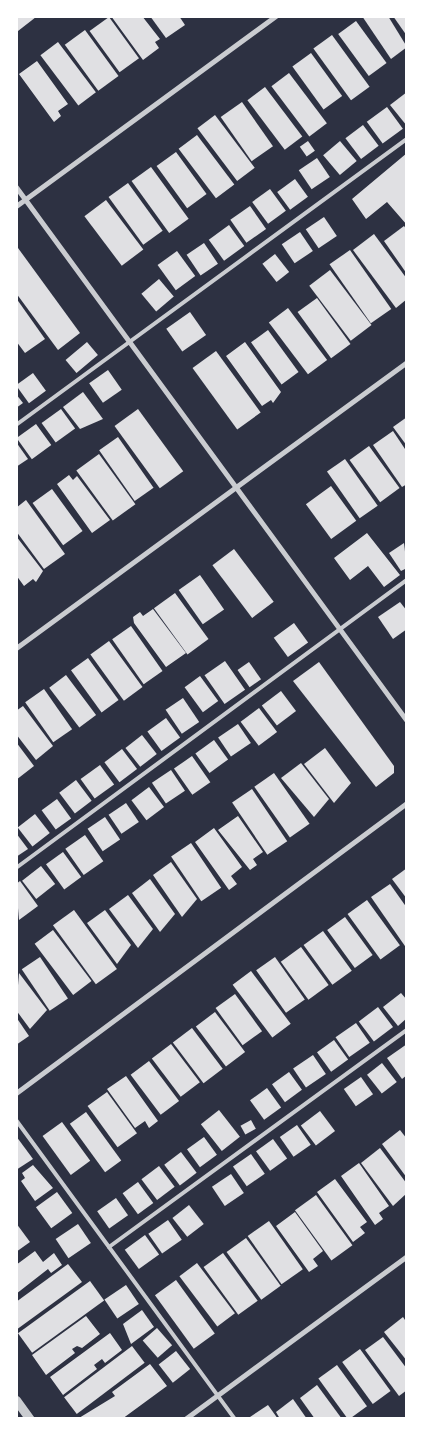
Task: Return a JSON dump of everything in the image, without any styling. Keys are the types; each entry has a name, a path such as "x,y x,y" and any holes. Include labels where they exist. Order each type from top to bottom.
{"street":[{"path":"16,206 276,16"},
{"path":"16,187 407,721"},
{"path":"16,648 407,362"},
{"path":"16,1093 407,803"},
{"path":"185,1419 407,1256"},
{"path":"16,1400 30,1419"}],"lane":[{"path":"16,425 407,139"},
{"path":"16,868 407,580"},
{"path":"109,1247 407,1030"},
{"path":"16,1120 235,1419"}],"building":[{"path":"16,16 35,16 36,17 18,31"},
{"path":"111,16 142,16 160,39 155,42 159,48 143,60"},
{"path":"150,16 179,16 185,25 166,38"},
{"path":"362,16 388,16 407,47 391,59"},
{"path":"393,16 407,16 407,36"},
{"path":"109,17 139,58 120,72 90,31"},
{"path":"356,21 387,63 369,76 338,34"},
{"path":"85,30 119,76 98,91 65,45"},
{"path":"332,35 370,87 351,100 313,49"},
{"path":"58,42 96,92 78,106 40,55"},
{"path":"311,53 342,96 324,109 292,67"},
{"path":"37,61 68,104 58,111 61,116 54,122 19,74"},
{"path":"289,73 327,123 309,137 271,86"},
{"path":"265,87 302,137 285,150 247,100"},
{"path":"407,92 407,126 390,105"},
{"path":"242,102 273,146 252,161 221,117"},
{"path":"387,107 403,129 383,144 367,122"},
{"path":"215,115 255,168 237,181 197,128"},
{"path":"363,125 379,146 361,159 345,138"},
{"path":"197,135 234,185 216,198 179,149"},
{"path":"308,141 315,151 307,157 300,147"},
{"path":"340,141 357,161 340,175 323,155"},
{"path":"176,152 207,194 187,208 157,166"},
{"path":"407,153 407,225 387,202 366,219 352,199"},
{"path":"317,158 330,177 312,189 299,170"},
{"path":"151,167 189,219 169,233 132,181"},
{"path":"295,179 308,197 290,210 277,192"},
{"path":"128,183 163,231 143,245 109,197"},
{"path":"270,189 286,211 268,224 252,202"},
{"path":"106,200 143,250 122,266 84,216"},
{"path":"250,206 266,229 246,243 230,220"},
{"path":"324,217 337,236 319,248 306,229"},
{"path":"229,225 244,246 224,261 209,240"},
{"path":"404,226 407,230 407,274 384,241"},
{"path":"300,232 313,251 295,263 282,244"},
{"path":"374,234 407,279 407,299 396,308 353,250"},
{"path":"204,243 218,264 201,275 187,255"},
{"path":"18,248 80,333 58,350 16,293"},
{"path":"350,250 391,309 371,323 330,264"},
{"path":"177,251 195,276 176,290 158,265"},
{"path":"275,254 289,272 277,282 262,264"},
{"path":"330,270 372,325 351,341 309,286"},
{"path":"159,279 174,297 156,311 141,294"},
{"path":"16,298 45,339 25,353 16,341"},
{"path":"317,298 351,344 331,358 298,312"},
{"path":"288,308 327,360 308,374 269,322"},
{"path":"190,312 206,335 182,352 166,329"},
{"path":"268,330 299,372 282,384 251,342"},
{"path":"87,342 98,355 76,373 66,360"},
{"path":"245,342 281,392 273,403 271,400 262,406 226,356"},
{"path":"216,351 261,412 237,430 193,368"},
{"path":"108,370 122,390 103,403 89,383"},
{"path":"33,373 46,391 29,403 16,385"},
{"path":"83,392 103,419 80,429 63,407"},
{"path":"16,394 23,403 16,408"},
{"path":"61,409 75,428 56,443 42,423"},
{"path":"138,409 183,471 160,488 115,426"},
{"path":"407,417 407,446 393,427"},
{"path":"36,424 51,445 32,459 17,438"},
{"path":"393,431 407,452 407,484 402,487 373,445"},
{"path":"118,437 154,488 135,501 99,450"},
{"path":"16,442 28,459 16,467"},
{"path":"369,446 400,488 380,502 350,460"},
{"path":"99,454 135,504 113,521 76,470"},
{"path":"345,459 378,506 360,518 327,472"},
{"path":"69,475 73,480 77,476 110,520 92,533 57,484"},
{"path":"331,486 356,521 331,539 306,504"},
{"path":"52,489 83,531 63,545 33,503"},
{"path":"26,500 65,554 44,569 16,531 16,508"},
{"path":"367,533 400,575 384,587 368,566 350,580 334,558"},
{"path":"16,536 43,571 36,582 33,579 24,586 16,575"},
{"path":"404,543 407,568 401,571 389,553"},
{"path":"234,549 274,602 252,618 212,565"},
{"path":"200,575 224,609 203,624 179,590"},
{"path":"175,593 209,639 187,654 154,608"},
{"path":"400,602 407,611 407,629 393,639 378,617"},
{"path":"153,609 186,653 166,667 134,623 133,617 140,612 143,616"},
{"path":"294,623 308,642 288,657 274,638"},
{"path":"131,626 163,671 144,684 112,639"},
{"path":"109,641 143,687 124,701 90,655"},
{"path":"88,658 119,700 102,712 71,670"},
{"path":"225,661 245,690 225,704 205,675"},
{"path":"249,662 261,679 250,687 238,670"},
{"path":"319,662 394,766 394,773 376,787 293,681"},
{"path":"66,675 96,715 79,728 49,688"},
{"path":"200,676 218,701 203,712 185,687"},
{"path":"44,689 72,729 53,742 25,702"},
{"path":"281,691 296,711 277,725 262,705"},
{"path":"183,698 199,722 182,734 166,710"},
{"path":"23,706 53,746 36,760 16,734 16,711"},
{"path":"259,708 277,732 259,746 241,722"},
{"path":"166,718 180,737 161,751 147,732"},
{"path":"238,724 251,743 231,756 218,737"},
{"path":"142,735 157,754 140,767 125,748"},
{"path":"214,740 228,759 209,773 195,754"},
{"path":"16,742 34,766 16,780"},
{"path":"325,748 351,783 334,803 304,764"},
{"path":"122,749 137,769 119,782 104,762"},
{"path":"192,756 210,782 192,795 174,769"},
{"path":"301,763 329,799 314,817 281,778"},
{"path":"100,765 114,784 95,799 81,779"},
{"path":"171,770 185,791 166,804 152,783"},
{"path":"274,773 310,824 290,838 254,787"},
{"path":"76,780 92,801 75,813 59,793"},
{"path":"149,787 164,807 146,820 131,800"},
{"path":"252,789 287,841 267,855 232,802"},
{"path":"57,799 71,818 56,830 42,810"},
{"path":"126,803 139,822 121,834 109,815"},
{"path":"35,814 50,833 32,846 18,828"},
{"path":"238,816 263,852 253,859 257,865 250,870 218,830"},
{"path":"105,817 120,839 103,851 88,829"},
{"path":"214,828 242,867 231,876 237,884 229,890 195,842"},
{"path":"16,833 28,849 16,857"},
{"path":"85,835 103,861 84,875 65,849"},
{"path":"191,843 221,888 201,901 171,856"},
{"path":"63,852 81,877 64,889 46,864"},
{"path":"171,862 197,899 182,917 153,875"},
{"path":"41,866 55,884 36,899 22,881"},
{"path":"407,868 407,899 392,879"},
{"path":"150,879 175,914 160,932 132,893"},
{"path":"20,881 38,906 19,920 16,884"},
{"path":"390,884 407,908 407,949 371,897"},
{"path":"128,895 153,929 138,948 109,909"},
{"path":"367,900 400,945 380,959 348,914"},
{"path":"74,910 117,969 96,984 53,925"},
{"path":"105,910 131,945 117,964 87,923"},
{"path":"345,917 373,955 355,968 327,930"},
{"path":"53,930 92,981 73,995 35,944"},
{"path":"323,931 352,971 332,985 304,945"},
{"path":"301,947 329,985 308,1000 281,962"},
{"path":"40,957 68,998 50,1011 22,969"},
{"path":"275,957 305,1000 286,1013 256,970"},
{"path":"251,971 291,1024 272,1038 233,985"},
{"path":"19,973 47,1010 30,1029 16,1010"},
{"path":"401,993 407,1000 407,1018 398,1026 383,1007"},
{"path":"235,994 262,1031 243,1045 216,1008"},
{"path":"378,1007 393,1027 374,1041 359,1021"},
{"path":"215,1012 245,1052 226,1066 196,1026"},
{"path":"16,1017 29,1036 16,1045"},
{"path":"356,1023 370,1043 349,1057 336,1037"},
{"path":"192,1028 223,1069 204,1083 173,1042"},
{"path":"334,1040 348,1059 331,1072 317,1052"},
{"path":"171,1044 200,1082 181,1097 152,1058"},
{"path":"407,1044 407,1075 402,1079 387,1058"},
{"path":"313,1055 326,1074 306,1087 293,1068"},
{"path":"149,1061 179,1101 161,1115 131,1075"},
{"path":"382,1063 397,1082 382,1094 367,1075"},
{"path":"289,1072 302,1090 285,1102 272,1084"},
{"path":"126,1076 158,1121 149,1128 145,1121 135,1128 107,1089"},
{"path":"361,1077 373,1094 356,1106 344,1089"},
{"path":"267,1088 281,1107 264,1120 250,1100"},
{"path":"107,1092 137,1133 118,1147 88,1106"},
{"path":"219,1110 240,1137 222,1151 201,1124"},
{"path":"320,1111 335,1131 316,1145 301,1125"},
{"path":"86,1112 121,1161 105,1172 70,1124"},
{"path":"251,1120 256,1129 245,1135 241,1126"},
{"path":"62,1122 90,1161 71,1175 43,1136"},
{"path":"297,1125 311,1145 294,1157 280,1137"},
{"path":"400,1130 407,1139 407,1178 382,1144"},
{"path":"16,1136 33,1159 16,1170"},
{"path":"204,1137 217,1155 200,1167 187,1149"},
{"path":"273,1139 287,1158 270,1171 256,1151"},
{"path":"380,1148 407,1184 407,1193 393,1206 361,1163"},
{"path":"181,1152 197,1173 180,1185 164,1165"},
{"path":"251,1154 265,1174 247,1186 233,1167"},
{"path":"359,1163 389,1206 379,1213 383,1219 375,1225 341,1176"},
{"path":"33,1165 53,1188 35,1201 21,1181 25,1178 22,1173"},
{"path":"159,1166 175,1187 157,1200 141,1179"},
{"path":"231,1174 244,1193 225,1206 212,1187"},
{"path":"335,1179 367,1222 360,1227 365,1233 353,1242 317,1192"},
{"path":"138,1182 153,1203 138,1214 123,1193"},
{"path":"57,1192 72,1213 51,1228 36,1207"},
{"path":"316,1195 352,1245 331,1260 295,1210"},
{"path":"116,1198 128,1215 109,1228 97,1211"},
{"path":"189,1205 204,1224 187,1237 172,1218"},
{"path":"295,1212 323,1251 313,1259 318,1266 309,1272 276,1226"},
{"path":"168,1220 182,1240 162,1253 148,1234"},
{"path":"269,1221 303,1269 282,1284 248,1236"},
{"path":"16,1223 30,1242 16,1252"},
{"path":"78,1224 91,1243 68,1258 56,1239"},
{"path":"145,1235 159,1254 139,1269 125,1250"},
{"path":"246,1238 281,1286 261,1300 227,1252"},
{"path":"35,1251 43,1262 54,1253 62,1265 51,1273 48,1269 16,1294 16,1265"},
{"path":"223,1253 258,1301 238,1315 204,1267"},
{"path":"197,1263 235,1313 217,1327 179,1276"},
{"path":"68,1264 82,1282 16,1330 16,1302"},
{"path":"176,1280 215,1333 194,1349 155,1295"},
{"path":"90,1281 104,1300 32,1353 18,1333"},
{"path":"126,1285 139,1304 117,1319 104,1300"},
{"path":"142,1310 154,1327 131,1344 123,1324"},
{"path":"86,1316 100,1334 82,1348 77,1346 72,1349 75,1353 46,1375 32,1355"},
{"path":"403,1317 407,1323 407,1361 384,1332"},
{"path":"157,1328 172,1345 158,1358 143,1340"},
{"path":"110,1333 122,1350 105,1363 102,1359 94,1365 97,1369 63,1395 50,1377"},
{"path":"383,1337 407,1369 407,1390 399,1396 365,1350"},
{"path":"132,1346 145,1363 77,1414 64,1397"},
{"path":"360,1349 391,1391 373,1404 342,1362"},
{"path":"176,1351 190,1369 173,1383 159,1365"},
{"path":"150,1364 167,1386 122,1419 79,1418 115,1396 112,1392"},
{"path":"337,1365 367,1406 348,1419 318,1379"},
{"path":"317,1385 342,1419 315,1419 300,1398"},
{"path":"293,1399 307,1419 280,1419 276,1412"},
{"path":"268,1405 278,1419 247,1419"}]}
